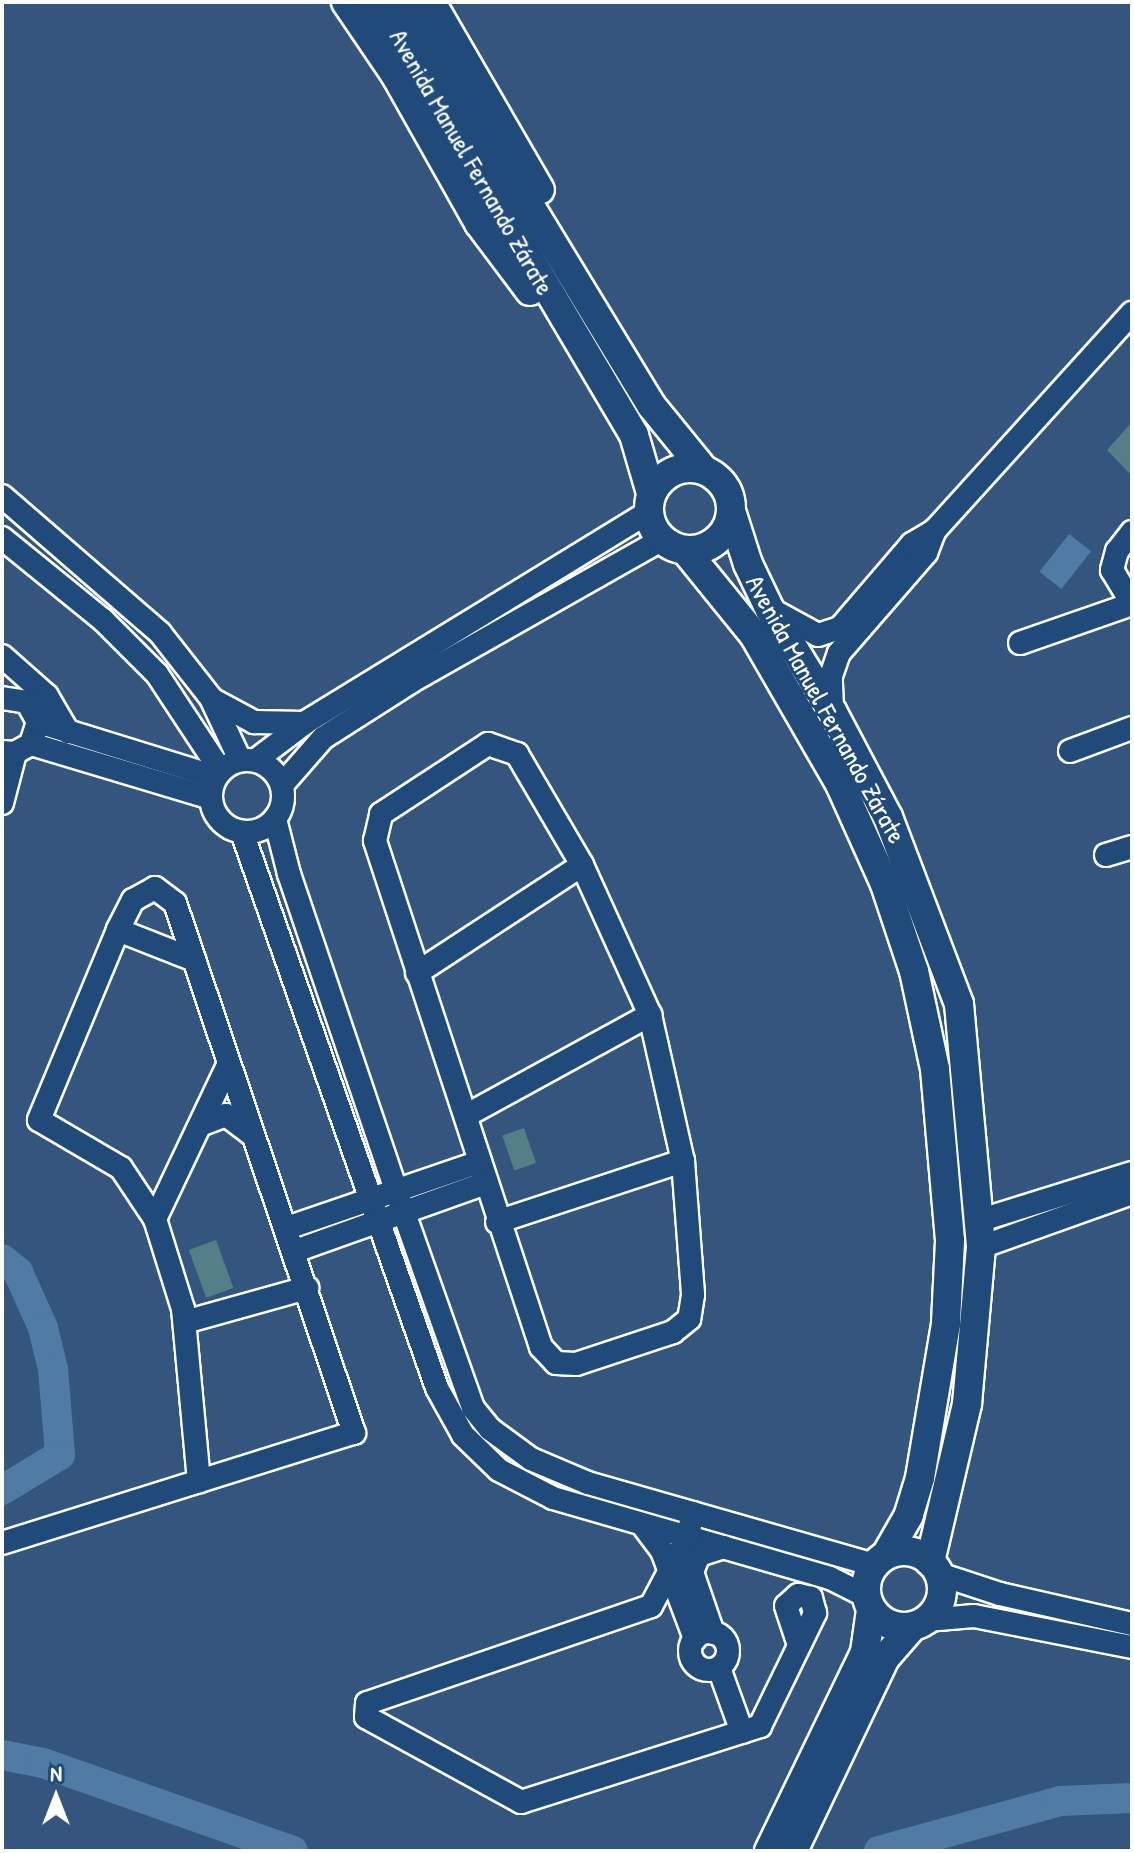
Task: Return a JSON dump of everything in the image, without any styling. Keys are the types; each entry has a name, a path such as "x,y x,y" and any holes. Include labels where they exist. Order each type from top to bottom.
{"main road":[{"path":"346,2 395,74 479,223 603,387"},
{"name":"Avenida Manuel Fernando Zárate","path":"378,2 420,45 629,370 703,469"},
{"name":"Avenida Manuel Fernando Zárate","path":"406,2 420,45 603,387 634,435 650,502"},
{"path":"431,2 523,156 629,370"},
{"path":"703,469 722,482 732,514 711,545 674,545 650,502 668,474 703,469"},
{"name":"Avenida Manuel Fernando Zárate","path":"732,514 770,610 832,711 909,863 959,1004 981,1234 967,1404 935,1568"},
{"name":"Avenida Manuel Fernando Zárate","path":"674,545 754,635 840,784 885,884 909,956 935,1069 950,1241 946,1324 920,1478 909,1515 880,1560"},
{"path":"769,1851 865,1652 869,1603 880,1560 909,1552 935,1568 941,1599 885,1658 793,1851"},
{"path":"869,1603 889,1625 920,1623"}],"street":[{"path":"832,711 831,676 840,639 912,544 935,530 1132,313"},
{"path":"2,496 160,633 211,698 254,722 306,722"},
{"path":"2,656 33,680 68,732 134,764 166,763 229,773 650,502"},
{"path":"1020,643 1132,604 1112,570 1117,551 1132,532"},
{"path":"2,538 103,620 146,663 229,773"},
{"path":"674,545 412,681 323,738 282,785 275,819 289,874 404,1213 473,1408 490,1429 551,1470 693,1513 880,1560"},
{"path":"770,610 818,635 840,639"},
{"path":"2,803 24,736 33,680"},
{"path":"2,698 19,698 24,736"},
{"path":"211,698 229,773 221,821 242,832 266,827 275,819"},
{"path":"1070,751 1132,728"},
{"path":"24,736 68,732"},
{"path":"166,763 190,756 200,734"},
{"path":"24,736 134,764 229,773 268,765 282,785"},
{"path":"488,744 504,746 517,754 582,865 650,1015 683,1161 693,1295 689,1319 659,1337 576,1364 556,1363 541,1347 497,1222 467,1115 417,973 375,841 374,826 392,807 488,744"},
{"path":"242,832 437,1388 477,1452 529,1489 644,1527 830,1578 869,1603"},
{"path":"1106,855 1132,847"},
{"path":"417,973 582,865"},
{"path":"2,1543 354,1433 175,903 155,888 133,900 118,930 39,1120 121,1168 155,1219 185,1322 199,1481"},
{"path":"118,930 194,960"},
{"path":"467,1115 650,1015"},
{"path":"155,1219 228,1065"},
{"path":"200,1125 226,1115 253,1135"},
{"path":"497,1222 683,1161"},
{"path":"287,1228 396,1190 483,1173"},
{"path":"295,1251 404,1213 483,1173"},
{"path":"981,1234 1132,1173"},
{"path":"981,1234 1132,1193"},
{"path":"185,1322 307,1288"},
{"path":"693,1513 687,1538 651,1606 367,1703 366,1717 521,1802 760,1726 799,1645"},
{"path":"644,1527 704,1636 728,1648 719,1668 742,1732"},
{"path":"704,1636 692,1572 699,1555 724,1547"},
{"path":"935,1568 1000,1594 1132,1624"},
{"path":"920,1623 974,1616 1132,1647"}],"green space":[{"path":"1132,422 1132,476 1107,450"},
{"path":"524,1128 536,1163 514,1170 502,1135"},
{"path":"216,1240 233,1288 206,1298 189,1250"}],"water":[{"path":"1069,534 1091,551 1062,589 1039,572"}],"waterway":[{"path":"2,1259 18,1272 43,1328 53,1369 60,1455 2,1490"},
{"path":"2,1755 43,1763 293,1851"},
{"path":"879,1851 1060,1801 1132,1798"}]}
